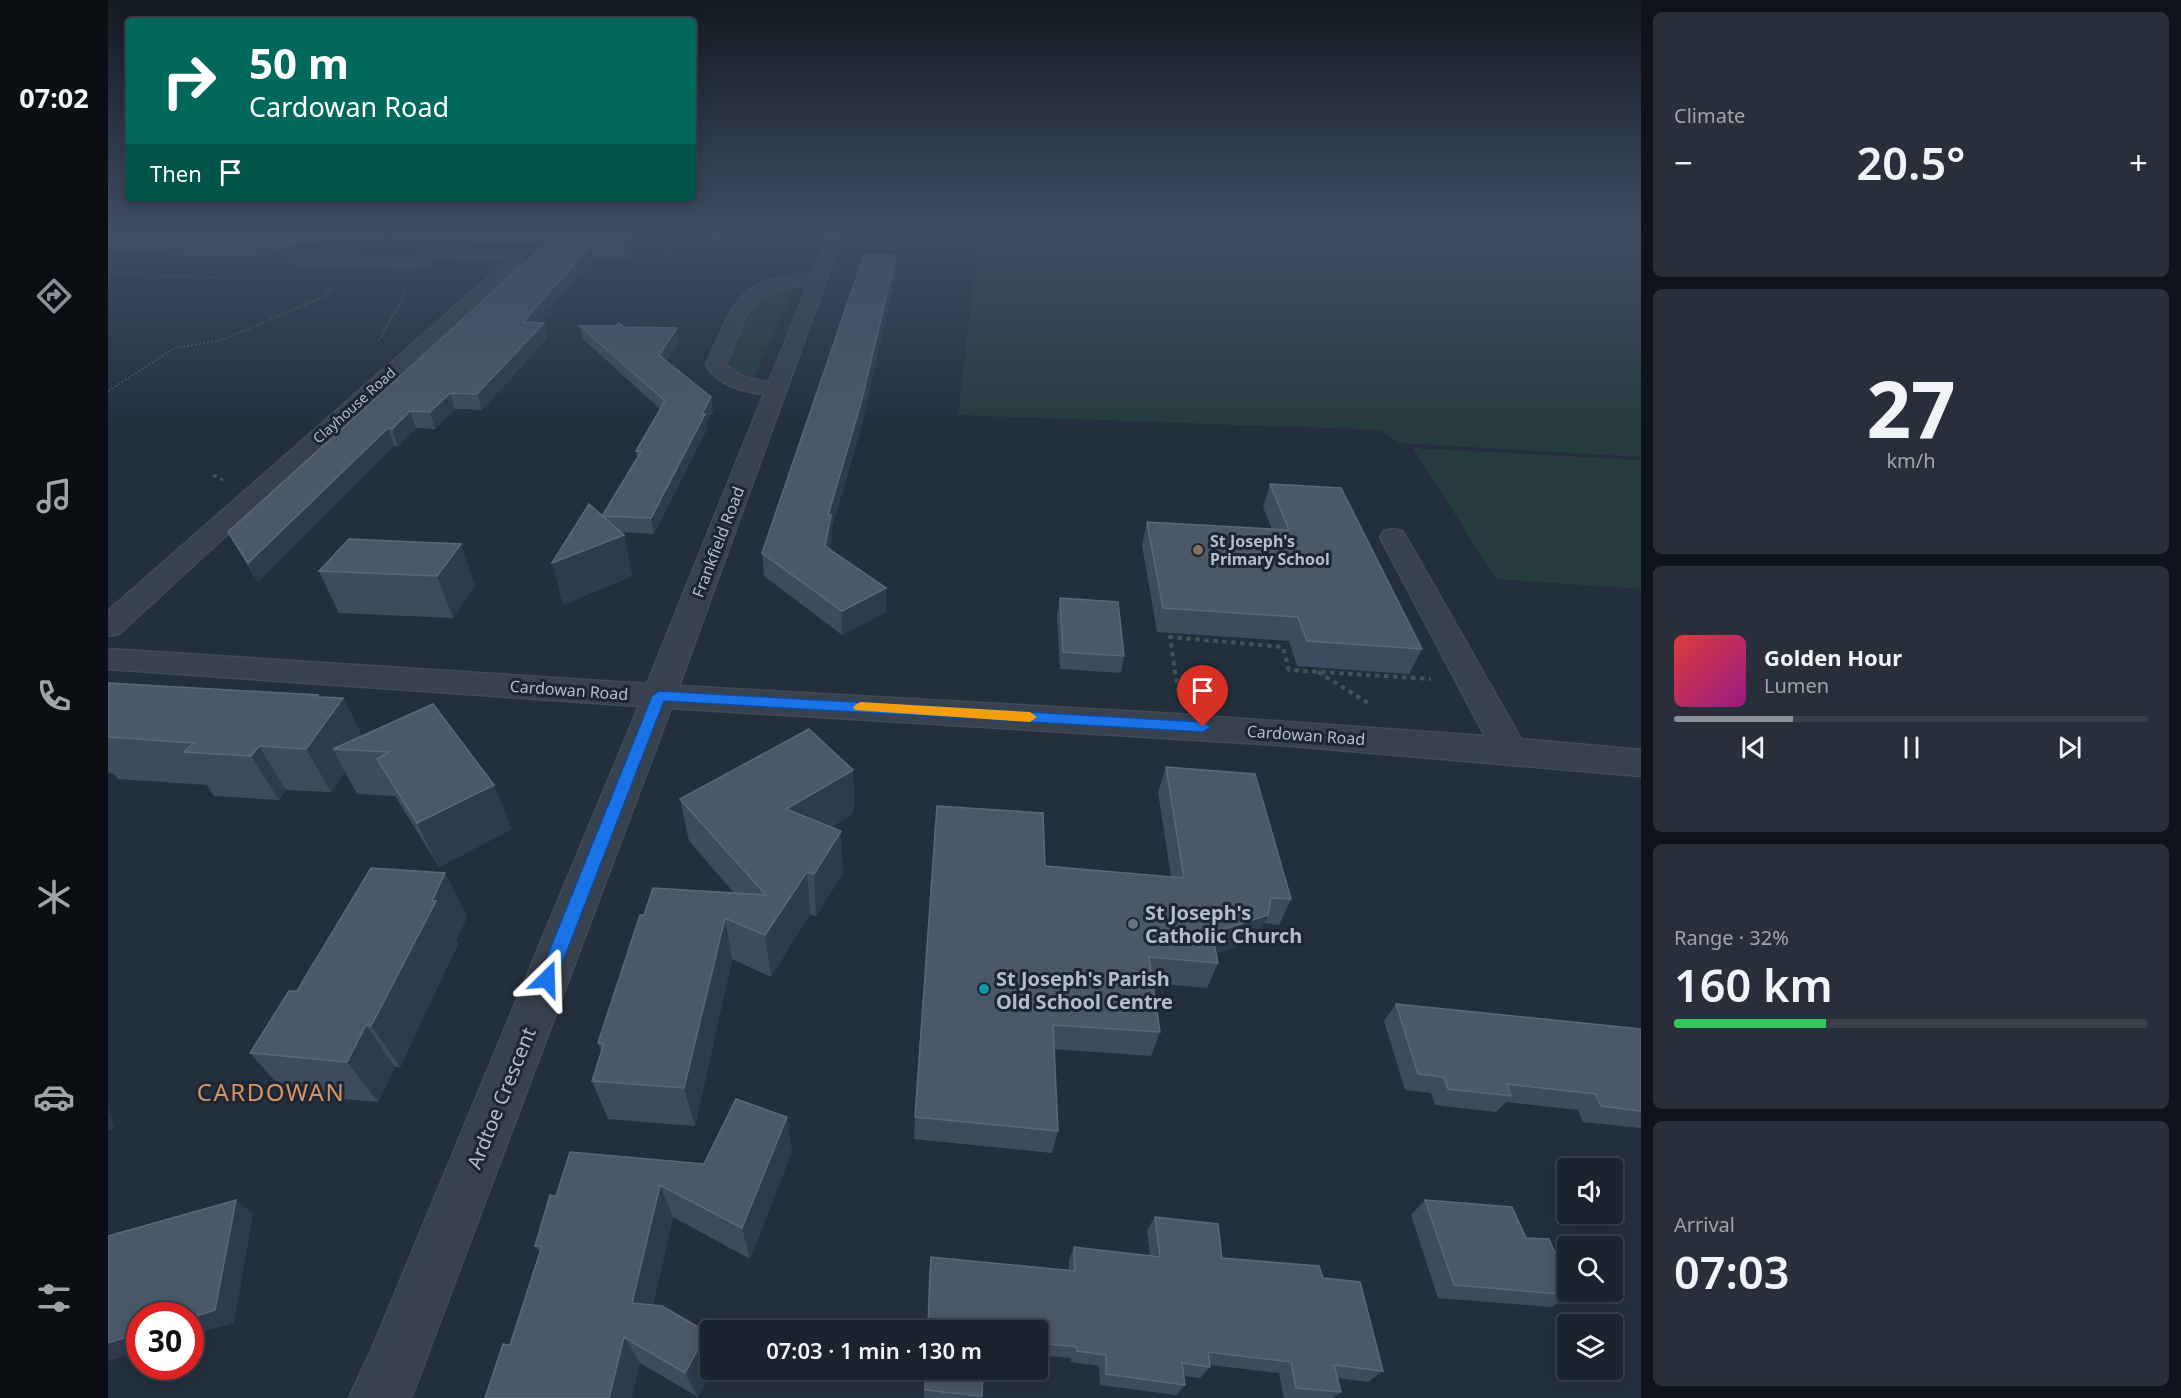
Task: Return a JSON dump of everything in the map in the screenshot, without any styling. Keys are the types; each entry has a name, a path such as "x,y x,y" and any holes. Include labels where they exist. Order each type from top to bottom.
{"street":[{"name":"Clayhouse Road","path":"108,627 477,296"},
{"path":"750,296 716,365 726,378 736,384 777,389"},
{"name":"Frankfield Road","path":"659,696 812,296"},
{"path":"1393,537 1510,750"},
{"name":"Cardowan Road","path":"108,659 659,696 1182,726 1510,750 1641,763"},
{"name":"Ardtoe Crescent","path":"379,1398 392,1372 659,696"}],"path":[{"path":"108,391 175,348 222,340 324,296"},
{"path":"375,348 403,296"},
{"path":"1182,726 1170,637 1283,647 1289,670 1472,681"}],"green space":[{"path":"759,296 791,296 753,379 736,376 722,361 748,307"},
{"path":"972,296 1641,296 1641,457 1399,443 1381,430 958,415"},
{"path":"1413,448 1641,460 1641,589 1496,579"}],"building":[{"path":"488,296 546,296 523,322 544,323 477,394 450,393 430,412 410,411 392,429 388,428 248,563 228,532"},
{"path":"850,296 886,296 861,403 828,515 831,515 825,546 886,588 842,611 762,553"},
{"path":"619,323 624,327 677,328 659,355 711,397 702,414 705,414 651,518 602,516 641,452 636,451 665,401 580,326 616,326"},
{"path":"1270,484 1341,488 1422,649 1307,641 1298,617 1163,608 1147,522 1289,530"},
{"path":"589,504 624,535 552,563"},
{"path":"349,539 461,544 437,576 319,571"},
{"path":"1060,598 1118,602 1124,656 1063,652"},
{"path":"108,683 343,698 306,749 259,746 251,756 184,752 194,743 108,737"},
{"path":"433,704 494,785 417,823 377,759 389,752 333,749"},
{"path":"809,729 853,770 786,809 841,831 814,874 807,872 765,935 725,918 684,1088 592,1081 604,1044 598,1043 640,915 644,915 653,888 766,895 680,799"},
{"path":"1166,767 1255,774 1291,899 1271,898 1268,915 1212,933 1218,963 1149,957 1160,1032 1053,1025 1058,1131 915,1117 937,806 1043,813 1045,866 1184,878"},
{"path":"371,868 445,873 432,901 436,901 371,1026 366,1025 347,1062 250,1053 289,991 297,991"},
{"path":"1396,1004 1641,1029 1641,1111 1601,1106 1595,1094 1507,1084 1511,1096 1448,1089 1444,1077 1418,1074"},
{"path":"736,1099 787,1117 742,1228 660,1185 632,1303 662,1306 700,1328 700,1345 685,1373 624,1337 609,1398 485,1398 503,1344 510,1345 542,1246 535,1246 550,1195 556,1196 570,1152 704,1164"},
{"path":"236,1200 215,1310 204,1314 204,1302 126,1302 126,1337 108,1343 108,1236"},
{"path":"1425,1200 1512,1207 1526,1238 1549,1239 1557,1258 1557,1294 1454,1285"},
{"path":"1155,1217 1218,1224 1222,1258 1319,1266 1323,1278 1360,1282 1383,1371 1334,1365 1341,1392 1296,1388 1291,1362 1208,1352 1210,1367 1182,1363 1185,1385 1106,1374 1106,1355 1077,1351 1077,1347 1048,1344 1048,1320 928,1320 931,1257 1075,1271 1074,1247 1160,1257"},
{"path":"926,1380 983,1380 982,1396 925,1390"}],"slow traffic":[{"path":"860,707 1030,717"}],"place":[{"name":"St Joseph's Primary School","path":"1198,550"},
{"name":"St Joseph's Catholic Church","path":"1133,924"},
{"name":"St Joseph's Parish Old School Centre","path":"984,989"}],"district":[{"name":"CARDOWAN","path":"271,1091"}],"route":[{"path":"547,979 659,696 1203,727"}]}
